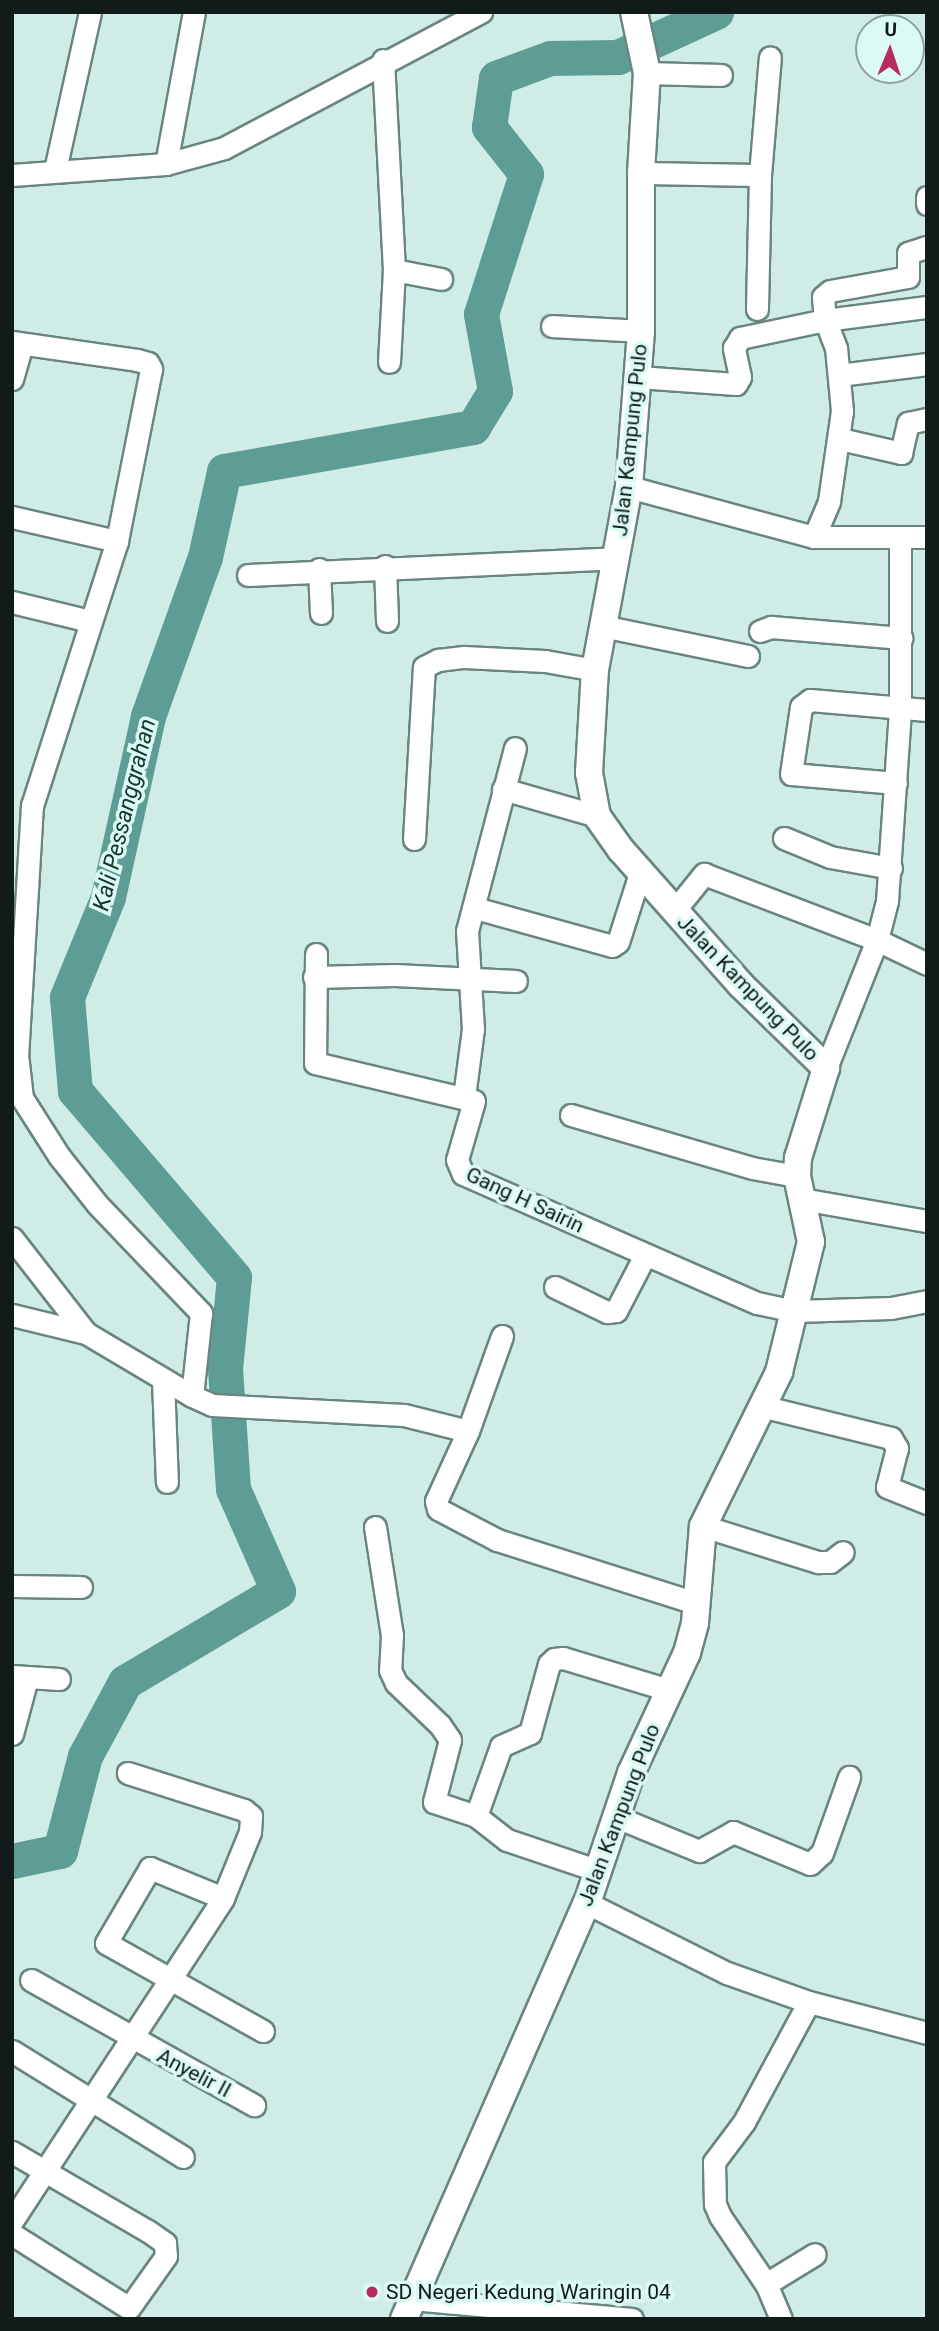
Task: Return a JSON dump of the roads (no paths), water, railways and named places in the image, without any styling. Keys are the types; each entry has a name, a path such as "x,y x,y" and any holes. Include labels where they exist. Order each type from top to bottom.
{"street":[{"path":"55,170 90,12"},
{"path":"166,163 194,12"},
{"path":"12,175 166,163 253,136 459,18 481,12"},
{"name":"Jalan Kampung Pulo","path":"408,2309 587,1903 619,1818 631,1773 692,1639 703,1526 779,1372 811,1242 800,1188 803,1138 824,1085 826,1068 741,985 640,870 597,816 589,773 595,670 629,487 642,331 642,173 647,67 637,21"},
{"path":"757,309 760,175 769,57"},
{"path":"383,60 394,270 389,362"},
{"path":"647,67 721,75"},
{"path":"642,173 760,175"},
{"path":"927,197 927,204"},
{"path":"814,537 829,501 841,439 839,375 836,348 825,320 825,293 908,277 908,253 927,247"},
{"path":"394,270 441,279"},
{"path":"638,377 736,384 740,377 734,348 740,338 825,320 927,307"},
{"path":"552,326 642,331"},
{"path":"12,379 17,343 148,363 150,378 117,541 32,805 15,1016 19,1080 30,1114 97,1204 201,1313 192,1396"},
{"path":"839,375 927,364"},
{"path":"841,439 901,453 908,423 927,419"},
{"path":"629,487 814,537 900,540 927,537"},
{"path":"12,517 117,541"},
{"path":"826,1068 877,940 891,868 900,711 900,540"},
{"path":"248,575 319,569 616,558"},
{"path":"385,566 387,621"},
{"path":"319,569 321,613"},
{"path":"12,603 90,621"},
{"path":"602,626 748,656"},
{"path":"760,631 771,627 902,638"},
{"path":"414,839 424,667 438,660 464,657 545,661 595,670"},
{"path":"897,783 794,776 790,769 804,702 900,711 927,710"},
{"path":"316,954 315,1063 464,1097 473,1029 467,931 515,748"},
{"path":"503,789 597,816"},
{"path":"784,838 830,857 891,868"},
{"path":"475,908 612,946 618,942 640,870"},
{"path":"674,911 697,877 704,874 877,940 927,964"},
{"path":"314,977 395,975 516,981"},
{"name":"Gang H Sairin","path":"464,1097 475,1106 457,1160 463,1174 645,1255 757,1303 796,1311 891,1308 927,1301"},
{"path":"571,1115 752,1168 800,1188 927,1221"},
{"path":"12,1238 86,1334"},
{"path":"555,1287 611,1312 645,1255"},
{"path":"12,1315 86,1334 163,1380 212,1405 404,1416 468,1431"},
{"path":"502,1336 468,1431 436,1501 438,1509 497,1541 696,1603"},
{"path":"163,1380 167,1482"},
{"path":"761,1405 891,1438 897,1448 887,1487 927,1503"},
{"path":"703,1526 817,1562 830,1562 843,1552"},
{"path":"375,1527 391,1635 390,1670 396,1683 440,1725 450,1740 434,1801 476,1816 494,1834 599,1871"},
{"path":"12,1586 81,1587"},
{"path":"476,1816 501,1746 530,1733 549,1664 554,1659 563,1658 669,1690"},
{"path":"12,1734 20,1677 59,1679"},
{"path":"12,2221 133,2040 167,1979 223,1898 250,1832 251,1816 233,1806 128,1773"},
{"path":"619,1818 699,1851 733,1832 810,1864 822,1853 849,1777"},
{"path":"223,1898 143,1865 106,1943 264,2031"},
{"path":"587,1903 716,1968 809,2002 927,2031"},
{"name":"Anyelir II","path":"31,1980 133,2040 254,2105"},
{"path":"781,2319 766,2284 720,2216 715,2204 714,2162 744,2122 809,2002"},
{"path":"12,2051 183,2157"},
{"path":"12,2152 148,2231 165,2243 166,2256 129,2308 12,2234"},
{"path":"766,2284 815,2254"},
{"path":"408,2309 632,2319"}],"waterway":[{"name":"Kali Pessanggrahan","path":"12,1861 60,1851 85,1756 125,1682 278,1591 233,1489 225,1369 234,1277 75,1091 67,997 108,897 148,716 205,557 224,471 473,427 495,391 481,314 526,174 489,127 496,78 550,58 618,57 716,12"}],"place":[{"name":"SD Negeri Kedung Waringin 04","path":"372,2292"}]}
